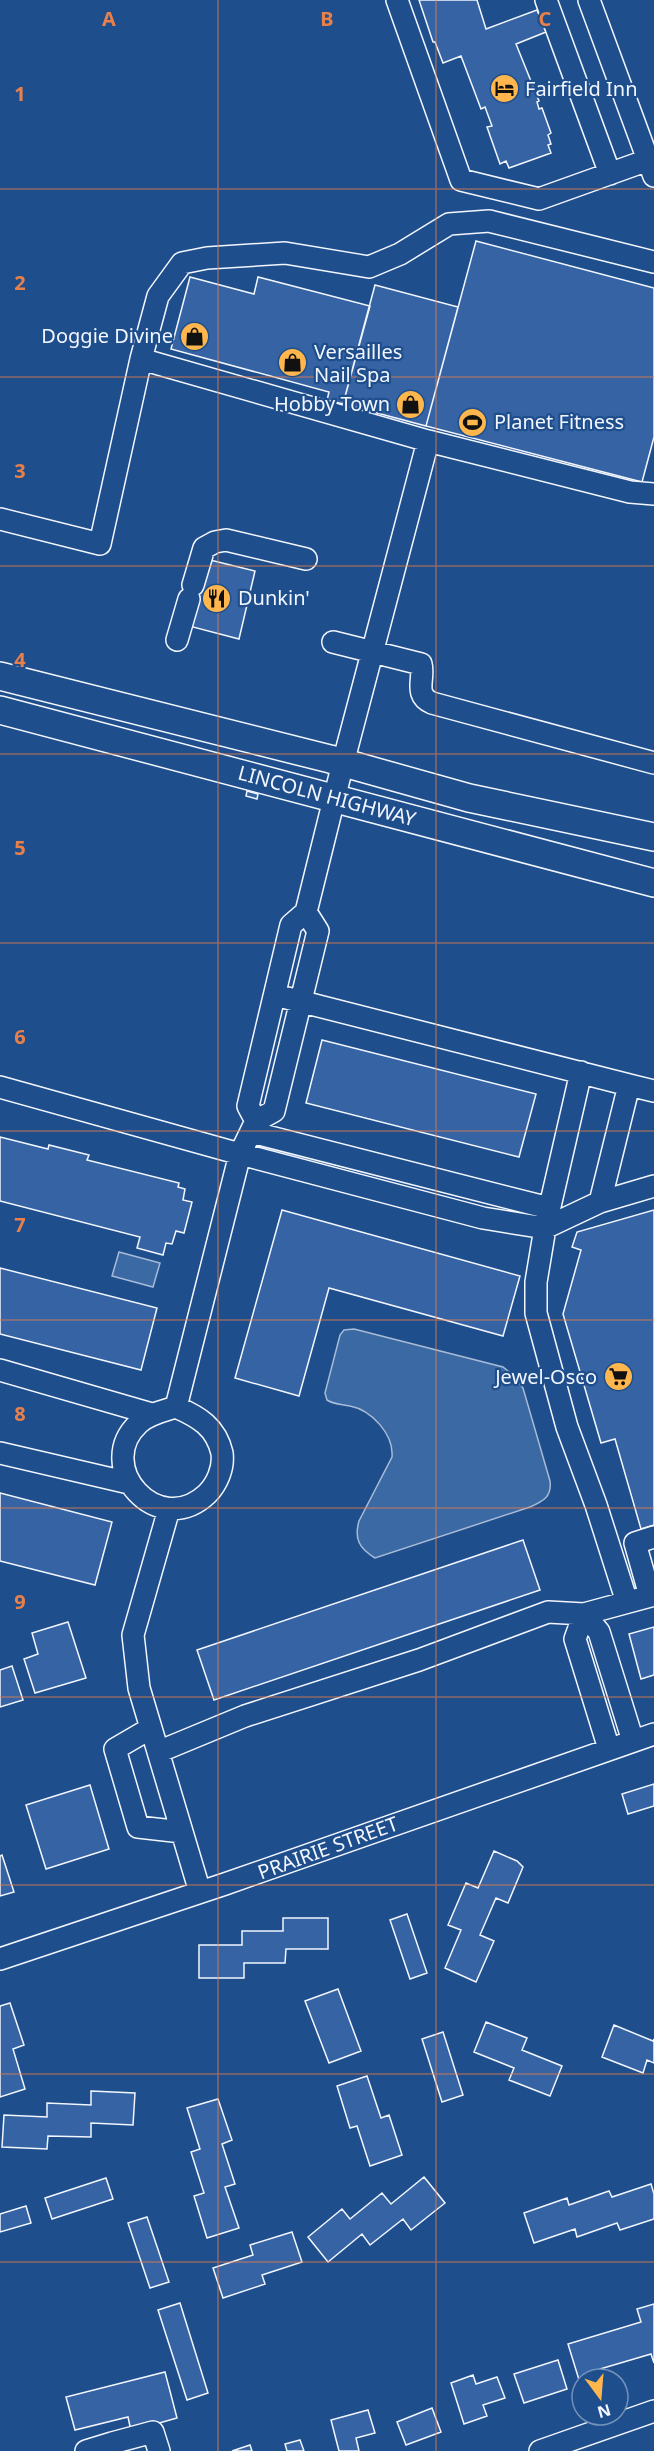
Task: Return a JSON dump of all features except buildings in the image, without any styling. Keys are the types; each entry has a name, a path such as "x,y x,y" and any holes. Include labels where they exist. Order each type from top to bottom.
{"main road":[{"name":"LINCOLN HIGHWAY","path":"0,676 342,763 469,798 654,837"},
{"name":"LINCOLN HIGHWAY","path":"0,710 654,883"}],"street":[{"path":"397,0 461,180 539,199 610,174 651,168 646,130 589,0"},
{"path":"546,0 610,174"},
{"path":"0,519 100,544 141,359 158,296 182,263 207,258 285,253 369,267 400,254 449,224 489,221 654,262"},
{"path":"141,359 428,441 630,492 654,494"},
{"path":"254,1127 248,1106 291,925 306,912 342,763 428,441"},
{"path":"177,640 204,548 215,542 226,540 306,559"},
{"path":"333,642 421,664 423,671 420,690 424,698 432,703 654,763"},
{"path":"176,1407 240,1154 254,1127 274,1112 318,931 306,912"},
{"path":"274,994 654,1091"},
{"path":"581,1072 547,1218 536,1282 536,1313 567,1427 596,1505 627,1602"},
{"path":"600,1202 629,1085"},
{"path":"0,1087 240,1154 483,1218 547,1218 654,1186"},
{"path":"254,1127 547,1218"},
{"path":"0,1370 152,1414"},
{"path":"176,1407 199,1417 211,1428 219,1442 223,1458 220,1475 206,1495 185,1507 169,1509 153,1505 139,1496 129,1483 124,1468 124,1452 129,1436 138,1423 152,1414 176,1407"},
{"path":"0,1453 129,1483"},
{"path":"169,1509 133,1635 139,1688 200,1892"},
{"path":"158,1752 245,1716 418,1660 548,1612 584,1614 652,1596 635,1543 654,1537"},
{"path":"584,1614 599,1632 633,1741"},
{"path":"584,1614 575,1639 609,1749"},
{"path":"151,1728 115,1749 138,1827 182,1832"},
{"name":"PRAIRIE STREET","path":"0,1959 654,1734"},
{"path":"540,2451 654,2411"},
{"path":"86,2451 114,2447 153,2432 159,2451"}],"water":[{"path":"119,1252 160,1263 153,1287 112,1276"},
{"path":"354,1329 503,1367 514,1376 523,1388 550,1481 550,1491 546,1498 530,1507 375,1558 365,1551 359,1543 357,1533 359,1521 392,1457 392,1448 380,1424 366,1412 330,1402 325,1393 340,1335 344,1330"}],"place":[{"name":"Fairfield Inn","path":"504,89"},
{"name":"Doggie Divine","path":"194,336"},
{"name":"Versailles Nail Spa","path":"293,363"},
{"name":"Hobby Town","path":"411,404"},
{"name":"Planet Fitness","path":"473,422"},
{"name":"Dunkin'","path":"217,598"},
{"name":"Jewel-Osco","path":"618,1377"}]}
